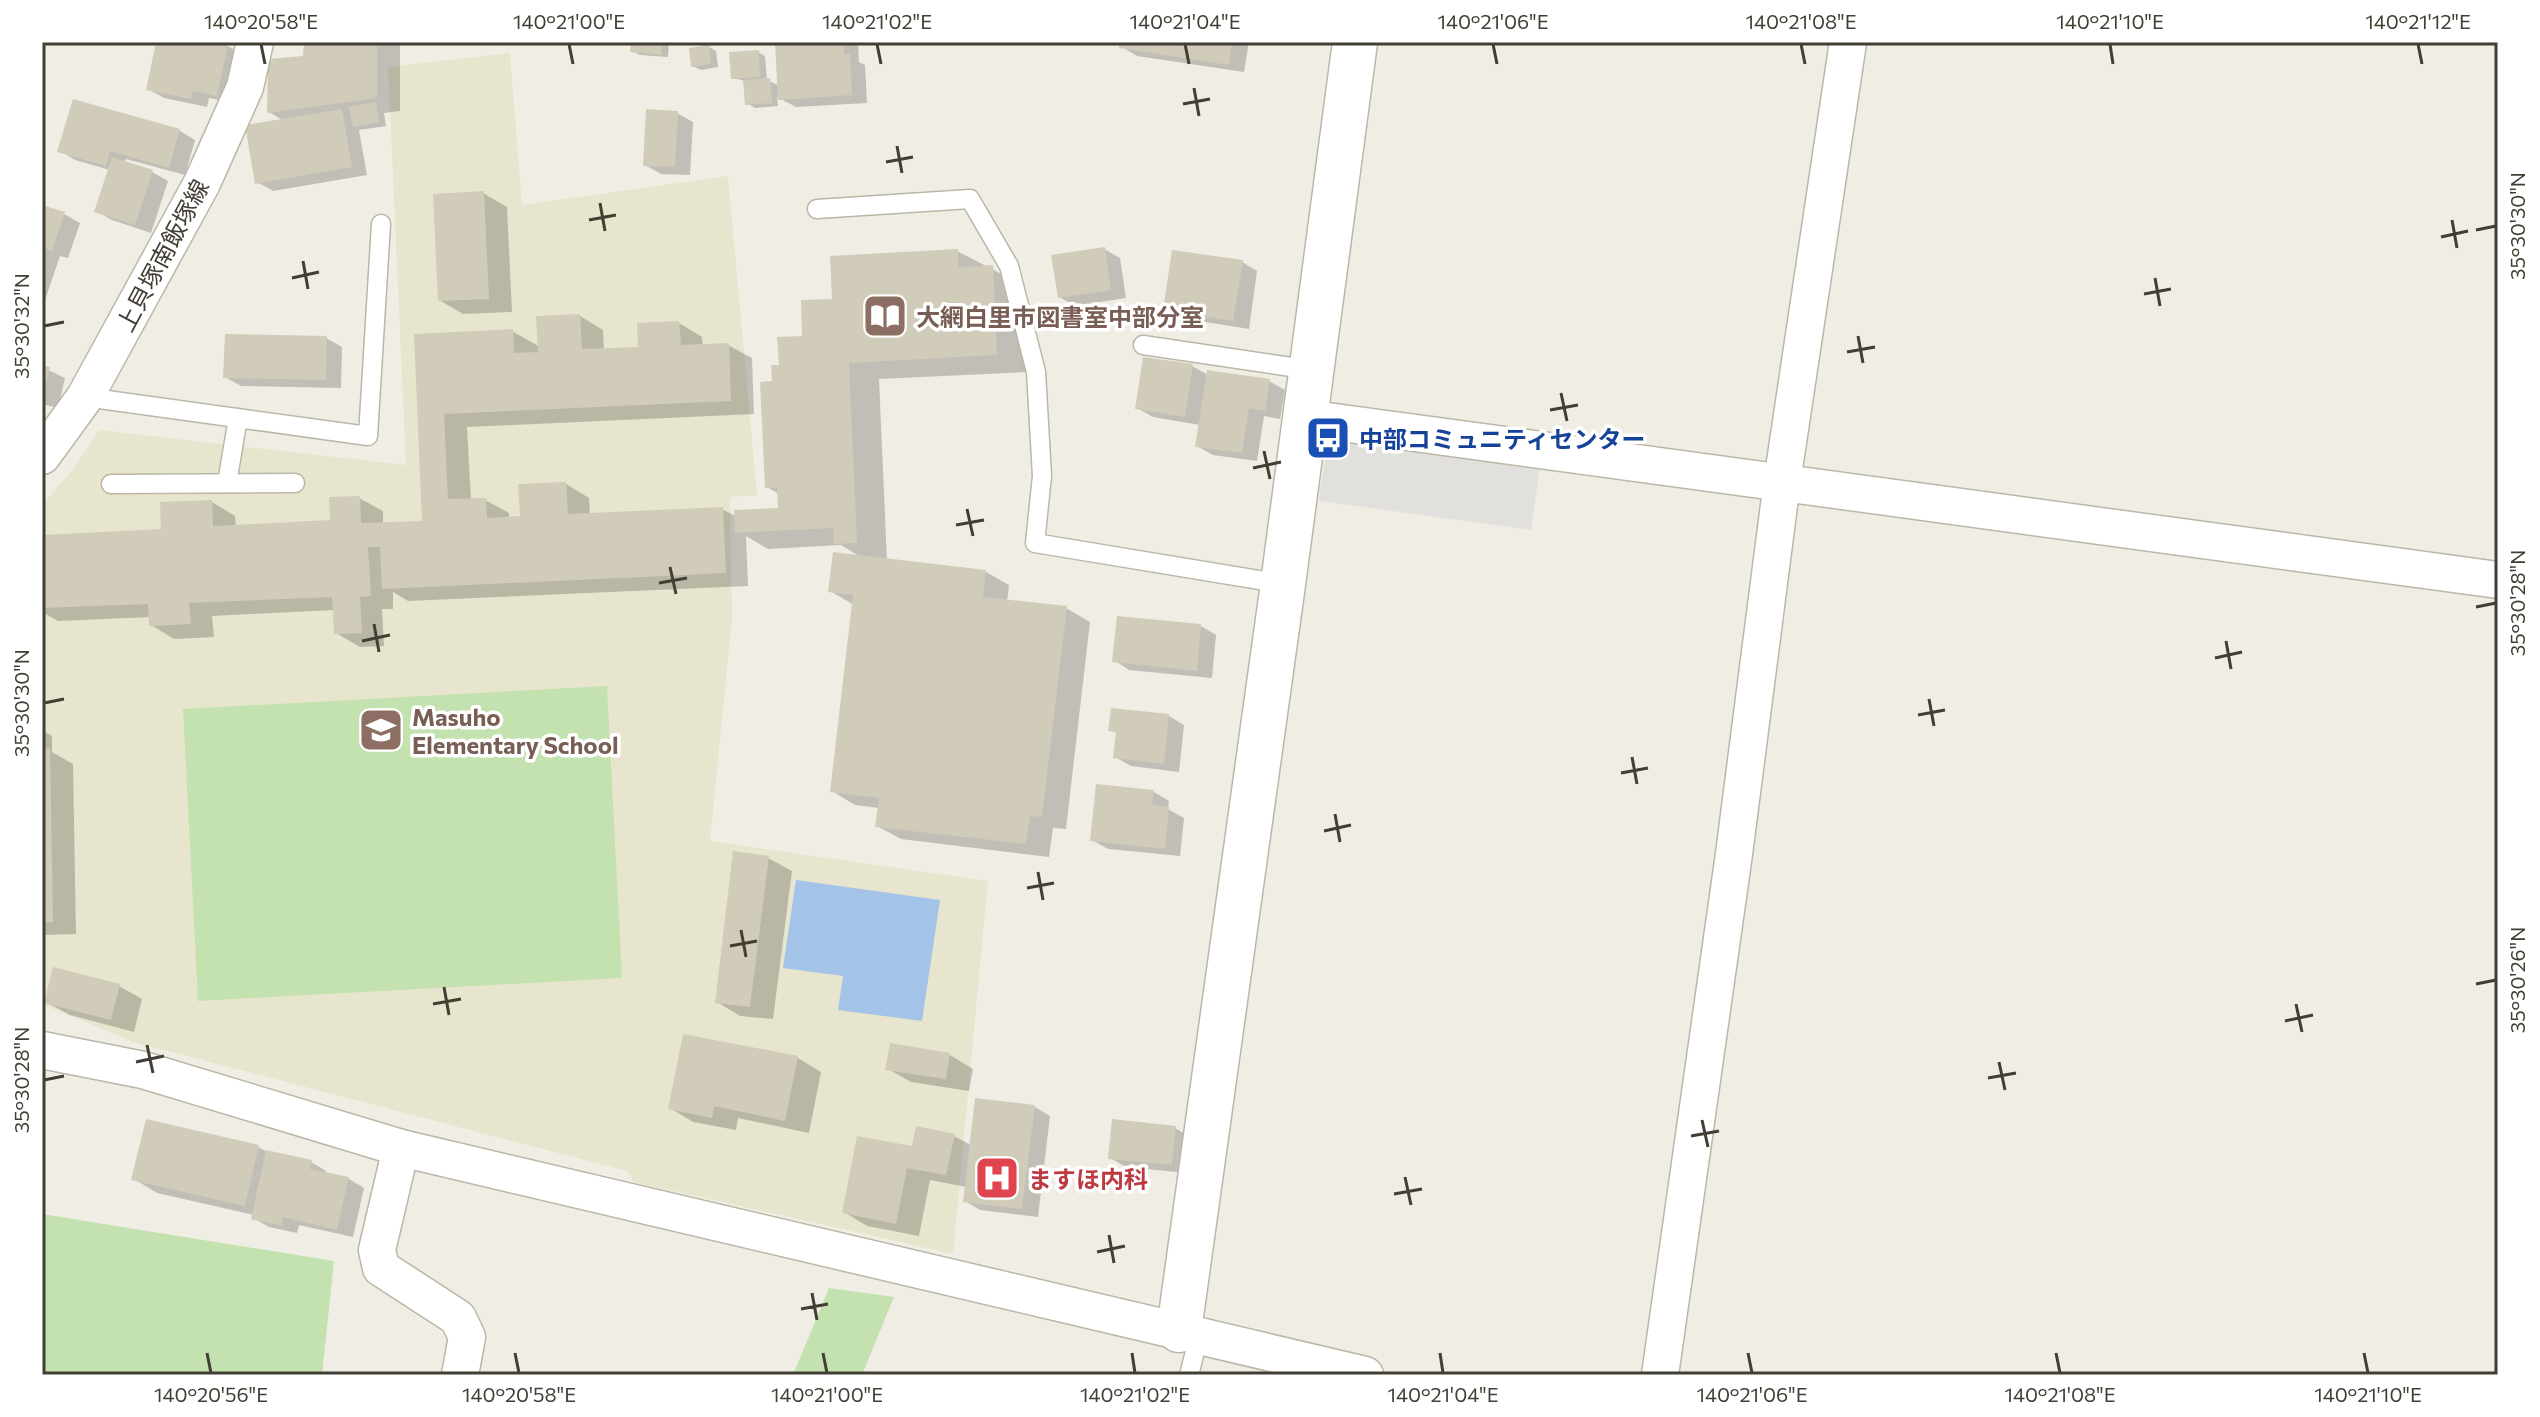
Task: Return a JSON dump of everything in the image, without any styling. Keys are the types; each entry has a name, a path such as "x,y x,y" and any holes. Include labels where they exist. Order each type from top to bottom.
{"street":[{"name":"上貝塚南飯塚線","path":"42,456 85,397 202,183 245,87 255,42"},
{"path":"1189,1333 1355,42"},
{"path":"1660,1375 1734,854 1782,482 1848,42"},
{"path":"1305,418 2498,580"},
{"path":"42,1050 143,1070 401,1148 1365,1375"},
{"path":"401,1148 377,1250 381,1268 458,1318 467,1337 460,1375"}],"lane":[{"path":"817,209 970,199 1009,266 1036,372 1042,476 1035,543 1283,584"},
{"path":"85,397 368,436 381,224"},
{"path":"1143,345 1312,370"},
{"path":"227,483 238,418"},
{"path":"111,484 295,483"},
{"path":"1189,1333 1189,1375"}],"shaded area":[{"name":"Masuho Elementary School","path":"510,53 522,205 728,176 757,495 730,497 732,619 710,841 988,881 953,1254 634,1182 627,1171 133,1042 42,1004 42,505 74,468 99,430 406,465 388,67"},
{"path":"1328,438 1540,466 1531,530 1319,501"}],"green space":[{"path":"607,686 622,978 198,1001 183,709"},
{"path":"42,1214 334,1261 322,1375 42,1375"},
{"path":"829,1288 894,1297 862,1375 793,1375"}],"water":[{"path":"796,880 940,900 922,1021 838,1010 843,976 783,968"}],"building":[{"path":"156,42 228,44 217,96 193,91 191,99 146,90"},
{"path":"304,42 377,42 377,98 267,113 268,59 303,56"},
{"path":"631,42 662,42 661,55 630,52"},
{"path":"775,42 844,42 844,54 850,54 852,95 778,100"},
{"path":"1120,42 1232,42 1229,65 1119,48"},
{"path":"709,45 711,64 691,67 689,48"},
{"path":"759,50 760,77 731,79 729,52"},
{"path":"770,78 772,103 745,105 743,80"},
{"path":"73,99 180,129 169,168 110,151 106,166 57,152"},
{"path":"376,102 379,122 353,127 349,107"},
{"path":"342,109 352,167 255,184 245,125"},
{"path":"646,109 678,111 675,167 643,166"},
{"path":"112,157 153,170 135,225 94,212"},
{"path":"484,191 489,299 438,301 433,194"},
{"path":"42,205 65,212 52,251 44,248 42,254"},
{"path":"1105,247 1111,290 1058,298 1051,255"},
{"path":"958,249 958,267 993,265 997,355 849,363 857,543 834,544 833,528 735,533 734,510 778,508 777,488 765,488 760,382 772,381 771,365 779,365 777,337 802,336 801,300 832,299 830,256"},
{"path":"1172,250 1243,260 1233,321 1163,310"},
{"path":"580,314 582,349 638,347 637,323 679,321 681,345 729,343 731,401 444,414 448,499 486,498 487,518 520,516 518,484 566,482 568,514 723,507 726,573 382,589 380,547 368,547 371,596 360,597 362,633 334,634 332,597 189,603 191,624 149,626 148,604 42,608 42,535 161,529 160,502 212,500 213,526 330,520 329,497 360,496 361,523 422,521 414,334 513,329 514,353 538,352 536,316"},
{"path":"225,334 327,336 326,380 223,378"},
{"path":"1143,357 1193,364 1185,417 1135,409"},
{"path":"42,365 50,367 43,396 42,396"},
{"path":"1207,370 1270,379 1265,411 1249,408 1242,453 1195,447"},
{"path":"833,552 986,570 983,597 1067,606 1042,817 1030,816 1026,844 875,827 879,798 830,792 853,595 828,592"},
{"path":"1117,616 1201,624 1197,671 1112,662"},
{"path":"1111,708 1169,714 1164,764 1113,758 1116,732 1108,731"},
{"path":"50,748 53,922 42,922 42,749"},
{"path":"1096,784 1154,790 1152,805 1169,807 1165,849 1090,841"},
{"path":"733,851 769,856 750,1007 715,1003"},
{"path":"53,967 120,984 111,1020 44,1003"},
{"path":"683,1034 798,1056 785,1121 714,1106 712,1118 668,1109"},
{"path":"890,1043 950,1053 946,1079 885,1070"},
{"path":"975,1098 1035,1105 1022,1209 963,1202"},
{"path":"146,1119 259,1145 245,1206 131,1180"},
{"path":"1112,1119 1176,1126 1172,1165 1108,1159"},
{"path":"916,1126 955,1134 946,1175 907,1168 896,1224 842,1213 857,1136 912,1146"},
{"path":"266,1150 312,1160 310,1169 349,1177 337,1230 283,1217 282,1226 251,1219"}],"place":[{"name":"大網白里市図書室中部分室","path":"885,316"},
{"name":"中部コミュニティセンター","path":"1328,438"},
{"name":"Masuho Elementary School","path":"381,730"},
{"name":"ますほ内科","path":"997,1178"}]}
